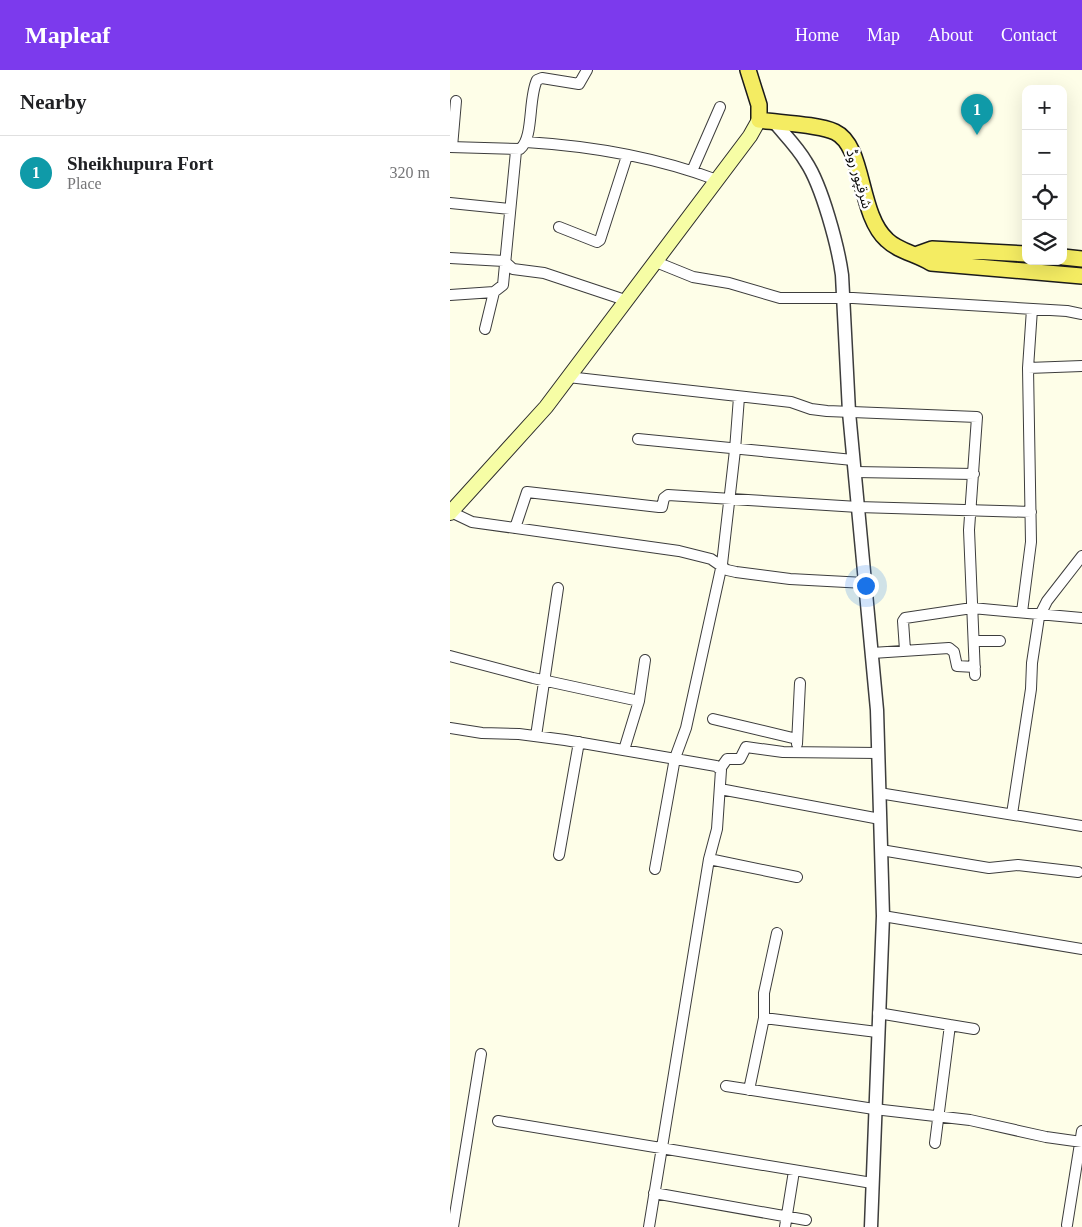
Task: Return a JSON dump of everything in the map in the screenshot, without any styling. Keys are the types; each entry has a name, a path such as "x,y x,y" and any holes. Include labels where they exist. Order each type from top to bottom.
{"main road":[{"path":"451,512 546,407 755,129 759,120 759,105 748,70"},
{"name":"شرقپور روڈ","path":"759,120 822,128 833,131 845,139 853,154 869,214 886,240 897,248 918,254 931,263 1082,276"},
{"path":"918,254 932,248 1022,254"},
{"path":"1067,257 1082,259"}],"street":[{"path":"485,329 494,292 502,285 516,151 526,142 531,101 537,80 542,78 578,84 587,70"},
{"path":"456,102 451,147 516,151"},
{"path":"692,171 720,107"},
{"path":"775,123 806,161 816,181 840,257 849,412 872,653 878,753 883,916 877,1032 871,1227"},
{"path":"526,142 570,144 606,150 692,171 717,180"},
{"path":"559,227 597,242 600,240 627,156"},
{"path":"450,203 510,210"},
{"path":"450,258 504,261 513,269 544,274 625,300"},
{"path":"656,262 693,277 729,283 780,298 843,299 1032,309 1068,311 1082,314"},
{"path":"450,295 494,292"},
{"path":"1022,612 1031,542 1028,368 1032,309"},
{"path":"1028,368 1082,366"},
{"path":"568,377 791,402 816,410 976,416 978,421 969,530 975,671 957,666 954,652 951,649 872,653"},
{"path":"655,869 675,758 686,728 722,564 739,397"},
{"path":"638,439 854,466 974,474"},
{"path":"515,528 527,492 659,507 662,507 664,498 668,495 858,506 1031,512"},
{"path":"451,512 472,522 664,548 710,559 722,564 730,571 769,577 865,583"},
{"path":"1012,814 1031,689 1036,633 1041,614 1047,601 1077,569 1082,556"},
{"path":"536,736 558,588"},
{"path":"905,650 904,619 972,608 1082,618"},
{"path":"974,640 1000,640"},
{"path":"450,656 544,681 640,701"},
{"path":"624,750 640,701 646,660"},
{"path":"797,752 800,682"},
{"path":"713,719 797,739"},
{"path":"450,728 482,733 536,736 579,742 675,758 720,769"},
{"path":"559,855 579,742"},
{"path":"649,1227 709,859 718,830 720,769 728,758 740,759 746,747 797,752 878,753"},
{"path":"720,789 880,819"},
{"path":"879,793 1082,826"},
{"path":"881,850 989,868 1018,865 1078,872"},
{"path":"709,859 797,877"},
{"path":"883,916 1082,949"},
{"path":"749,1090 764,1018 764,993 777,933"},
{"path":"878,1013 974,1029"},
{"path":"764,1018 877,1032"},
{"path":"935,1143 950,1025"},
{"path":"453,1227 481,1054"},
{"path":"726,1086 874,1110 938,1115 995,1124 1046,1137 1081,1138 1067,1225"},
{"path":"498,1121 662,1150 872,1183"},
{"path":"786,1222 794,1171"},
{"path":"654,1193 786,1222 806,1220"}],"place":[{"name":"Sheikhupura Fort","path":"977,135"}]}
